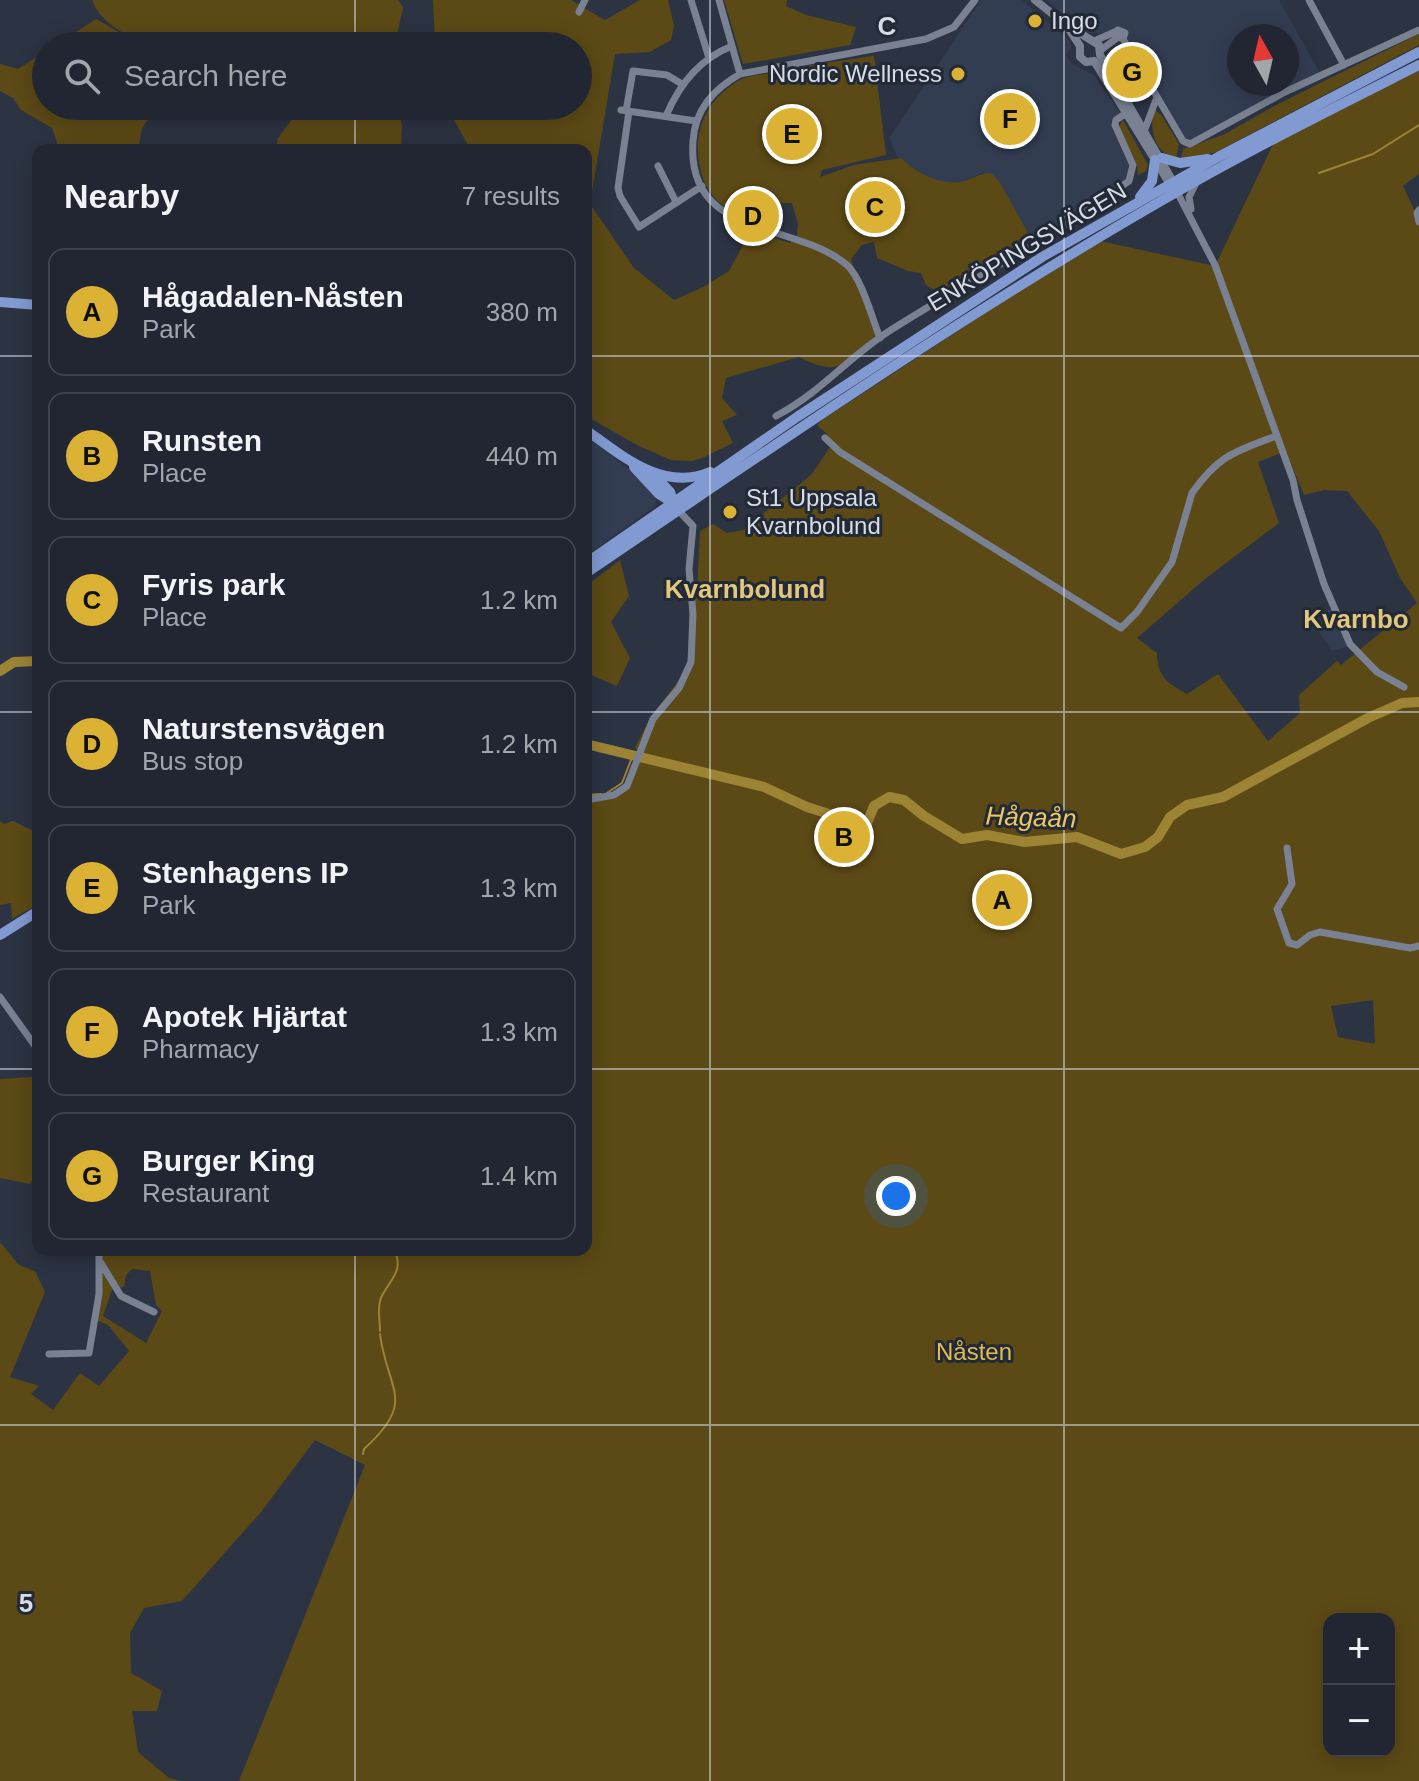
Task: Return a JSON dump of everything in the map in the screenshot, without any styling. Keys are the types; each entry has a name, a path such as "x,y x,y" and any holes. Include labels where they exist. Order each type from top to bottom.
{"main road":[{"name":"ENKÖPINGSVÄGEN","path":"676,507 1218,157 1417,62"},
{"name":"ENKÖPINGSVÄGEN","path":"676,507 737,459 1042,257 1130,206 1174,187 1197,182 1417,62"},
{"path":"1130,206 1150,184 1158,159 1180,163 1218,157"},
{"path":"0,302 32,305"},
{"path":"592,434 627,459 672,478 705,474 737,459"},
{"path":"627,459 659,494 676,507"},
{"path":"648,470 670,492 676,507"},
{"path":"656,514 659,494"},
{"path":"592,559 656,514 676,507"},
{"path":"592,569 676,507"},
{"path":"0,935 32,916"}],"street":[{"path":"579,12 585,0"},
{"path":"691,0 709,58"},
{"path":"719,0 740,74"},
{"path":"880,338 855,274 844,263 821,248 748,225 714,203 702,186 693,153 696,121 716,90 740,74 926,39 954,27 975,0"},
{"path":"1035,0 1092,41 1197,226"},
{"path":"1309,0 1344,65"},
{"path":"1065,24 1080,46 1079,53 1083,60 1098,55 1119,36"},
{"path":"1119,36 1183,141 1190,144 1285,92 1419,30"},
{"path":"1080,46 1119,36"},
{"path":"666,116 682,84 709,58 732,46"},
{"path":"682,84 667,75 633,71 625,111 619,193 639,227 702,186"},
{"path":"1145,129 1157,97"},
{"path":"636,105 645,113"},
{"path":"625,111 696,121"},
{"path":"1130,111 1145,129 1158,159"},
{"path":"776,416 827,383 880,338 1129,181 1133,165 1115,125 1116,120 1130,111"},
{"path":"658,166 676,202"},
{"path":"1197,182 1189,197 1197,226 1233,313 1298,493 1297,500 1324,584 1350,644 1377,672 1404,687"},
{"path":"1419,210 1419,222"},
{"path":"646,215 657,215"},
{"path":"825,438 851,459 1121,628 1137,612 1172,562 1192,493 1198,484 1228,454 1276,436"},
{"path":"592,799 614,795 627,786 653,719 679,688 691,662 693,614 689,569 693,526 676,507"},
{"path":"1287,848 1293,880 1277,909 1289,943 1297,945 1320,932 1410,948 1419,946"},
{"path":"0,997 32,1042"},
{"path":"49,1354 89,1353 99,1294 100,1256"},
{"path":"100,1261 121,1296 154,1312"}],"shaded area":[{"path":"981,0 1022,0 1070,41 1071,48 1066,55 1072,64 1094,75 1122,115 1117,120 1131,157 1132,176 1034,243 999,181 982,173 944,190 919,195 890,137"},
{"path":"1046,0 1279,0 1292,24 1227,24 1227,96 1279,96 1186,143 1124,39 1110,43 1104,33 1086,33"},
{"path":"1299,36 1321,75 1299,86"},
{"path":"592,440 642,480 655,496 654,507 592,552"},
{"path":"1333,608 1349,646 1332,651 1307,615 1310,613 1315,621"}],"green space":[{"path":"92,0 398,0 403,7 398,32 123,32 96,8"},
{"path":"433,0 571,0 605,20 640,0 668,0 674,26 671,40 650,52 615,54 592,192 592,144 468,144 454,120 592,120 592,32 434,32"},
{"path":"724,0 787,0 786,6 806,15 856,27 850,45 743,64"},
{"path":"96,19 119,32 76,32"},
{"path":"1419,34 1419,45 1216,152 1180,161 1183,149 1225,134"},
{"path":"874,56 886,155 822,170 820,177 854,165 901,158 920,173 944,181 960,182 991,173 999,181 1031,238 941,294 926,285 921,273 877,258 874,242 862,245 851,259 876,335 857,354 834,367 799,357 726,378 722,398 737,415 722,421 733,443 702,458 671,460 592,419 592,207 634,268 674,300 729,271 751,230 790,243 797,236 798,224 792,203 760,203 738,214 711,194 699,163 701,126 720,95 740,80"},
{"path":"32,60 32,116 21,110 13,98 0,91 0,64 18,69"},
{"name":"Nåsten","path":"1419,69 1419,174 1403,186 1419,220 1419,1781 239,1781 365,1465 315,1440 261,1512 182,1601 144,1608 130,1633 131,1673 162,1691 157,1711 132,1711 138,1752 169,1778 181,1781 0,1781 0,1242 19,1265 35,1271 45,1292 10,1377 39,1386 31,1394 53,1410 80,1373 99,1386 129,1351 108,1325 96,1320 100,1256 592,1256 592,798 611,794 627,785 635,748 650,718 685,672 689,654 689,592 697,592 700,531 713,524 727,533 743,530 811,475 831,446 827,434 817,425 822,420 1100,241 1215,266 1274,142","holes":["1286,451 1304,495 1324,490 1347,491 1379,531 1400,578 1417,603 1341,665 1337,661 1299,695 1300,713 1268,741 1218,674 1187,694 1161,674 1157,653 1137,638 1205,579 1279,523 1258,462","1373,1000 1375,1044 1338,1037 1331,1006","132,1269 150,1271 156,1305 162,1311 146,1343 103,1316 112,1290 124,1287 126,1275"]},
{"path":"1154,109 1162,116 1179,144 1176,159 1158,146 1152,124"},
{"path":"38,120 148,120 142,128 139,144 57,144 52,128"},
{"path":"292,120 401,120 402,125 401,144 276,144"},
{"path":"1123,120 1148,165 1146,171 1138,175 1136,162 1119,126"},
{"path":"620,560 629,596 611,622 630,658 617,686 592,676 592,581"},
{"path":"0,821 4,824 13,821 32,830 32,907 12,919 11,903 0,905"},
{"path":"32,1077 30,1184 0,1178 0,1079"}],"waterway":[{"path":"1319,173 1373,154 1419,125"},
{"name":"Hågaån","path":"0,671 14,662 32,661"},
{"name":"Hågaån","path":"592,745 764,787 807,807 851,821 867,823 874,806 889,797 904,800 962,839 987,835 1025,842 1077,837 1121,854 1145,847 1158,837 1170,817 1187,805 1223,797 1368,718 1402,703 1419,702"},
{"path":"607,793 622,783 633,755"},
{"path":"592,795 601,794"},
{"path":"380,1331 380,1302 397,1270 397,1256"},
{"path":"363,1454 390,1418 395,1406 395,1394 380,1334"}],"place":[{"name":"Ingo","path":"1035,21"},
{"name":"Burger King","path":"1132,72"},
{"name":"Nordic Wellness","path":"958,74"},
{"name":"Apotek Hjärtat","path":"1010,119"},
{"name":"Stenhagens IP","path":"792,134"},
{"name":"Fyris park","path":"875,207"},
{"name":"Naturstensvägen","path":"753,216"},
{"name":"St1 Uppsala Kvarnbolund","path":"730,512"},
{"name":"Runsten","path":"844,837"},
{"name":"Hågadalen-Nåsten","path":"1002,900"}],"district":[{"name":"Kvarnbolund","path":"745,589"},
{"name":"Kvarnbo","path":"1356,619"}]}
